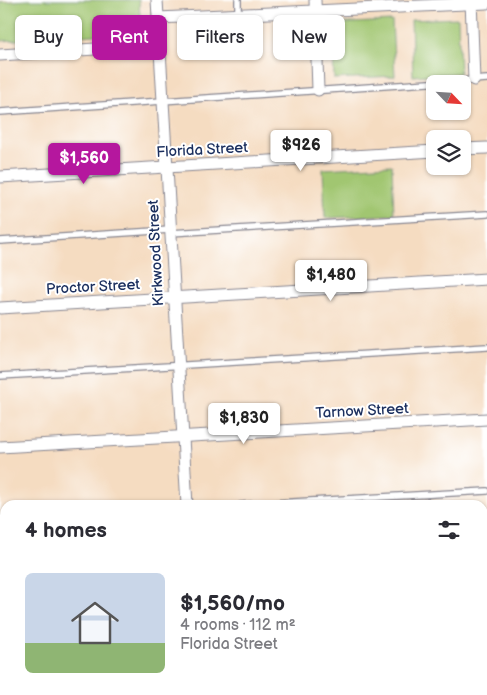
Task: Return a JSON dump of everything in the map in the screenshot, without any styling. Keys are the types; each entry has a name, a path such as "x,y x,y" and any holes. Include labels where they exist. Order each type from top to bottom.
{"street":[{"name":"Kirkwood Street","path":"157,0 158,15"},
{"path":"471,2 474,80"},
{"path":"167,18 238,14 315,6 487,3"},
{"path":"315,6 318,90"},
{"path":"0,55 92,49"},
{"name":"Kirkwood Street","path":"160,60 187,500"},
{"path":"471,149 487,148"},
{"name":"Florida Street","path":"0,177 426,152"},
{"name":"Proctor Street","path":"0,308 487,279"},
{"name":"Tarnow Street","path":"0,447 487,419"}],"lane":[{"path":"238,0 238,14"},
{"path":"0,112 487,79"},
{"path":"0,241 487,214"},
{"path":"0,376 487,347"},
{"path":"323,500 487,490"}],"green space":[{"path":"27,0 139,0 140,15 92,15 92,35 82,36 82,15 15,15 15,40 0,41 0,2"},
{"path":"458,18 460,73 413,76 411,20"},
{"path":"392,21 395,76 334,79 333,60 345,60 345,23"},
{"path":"392,165 394,215 325,218 323,169"}]}
